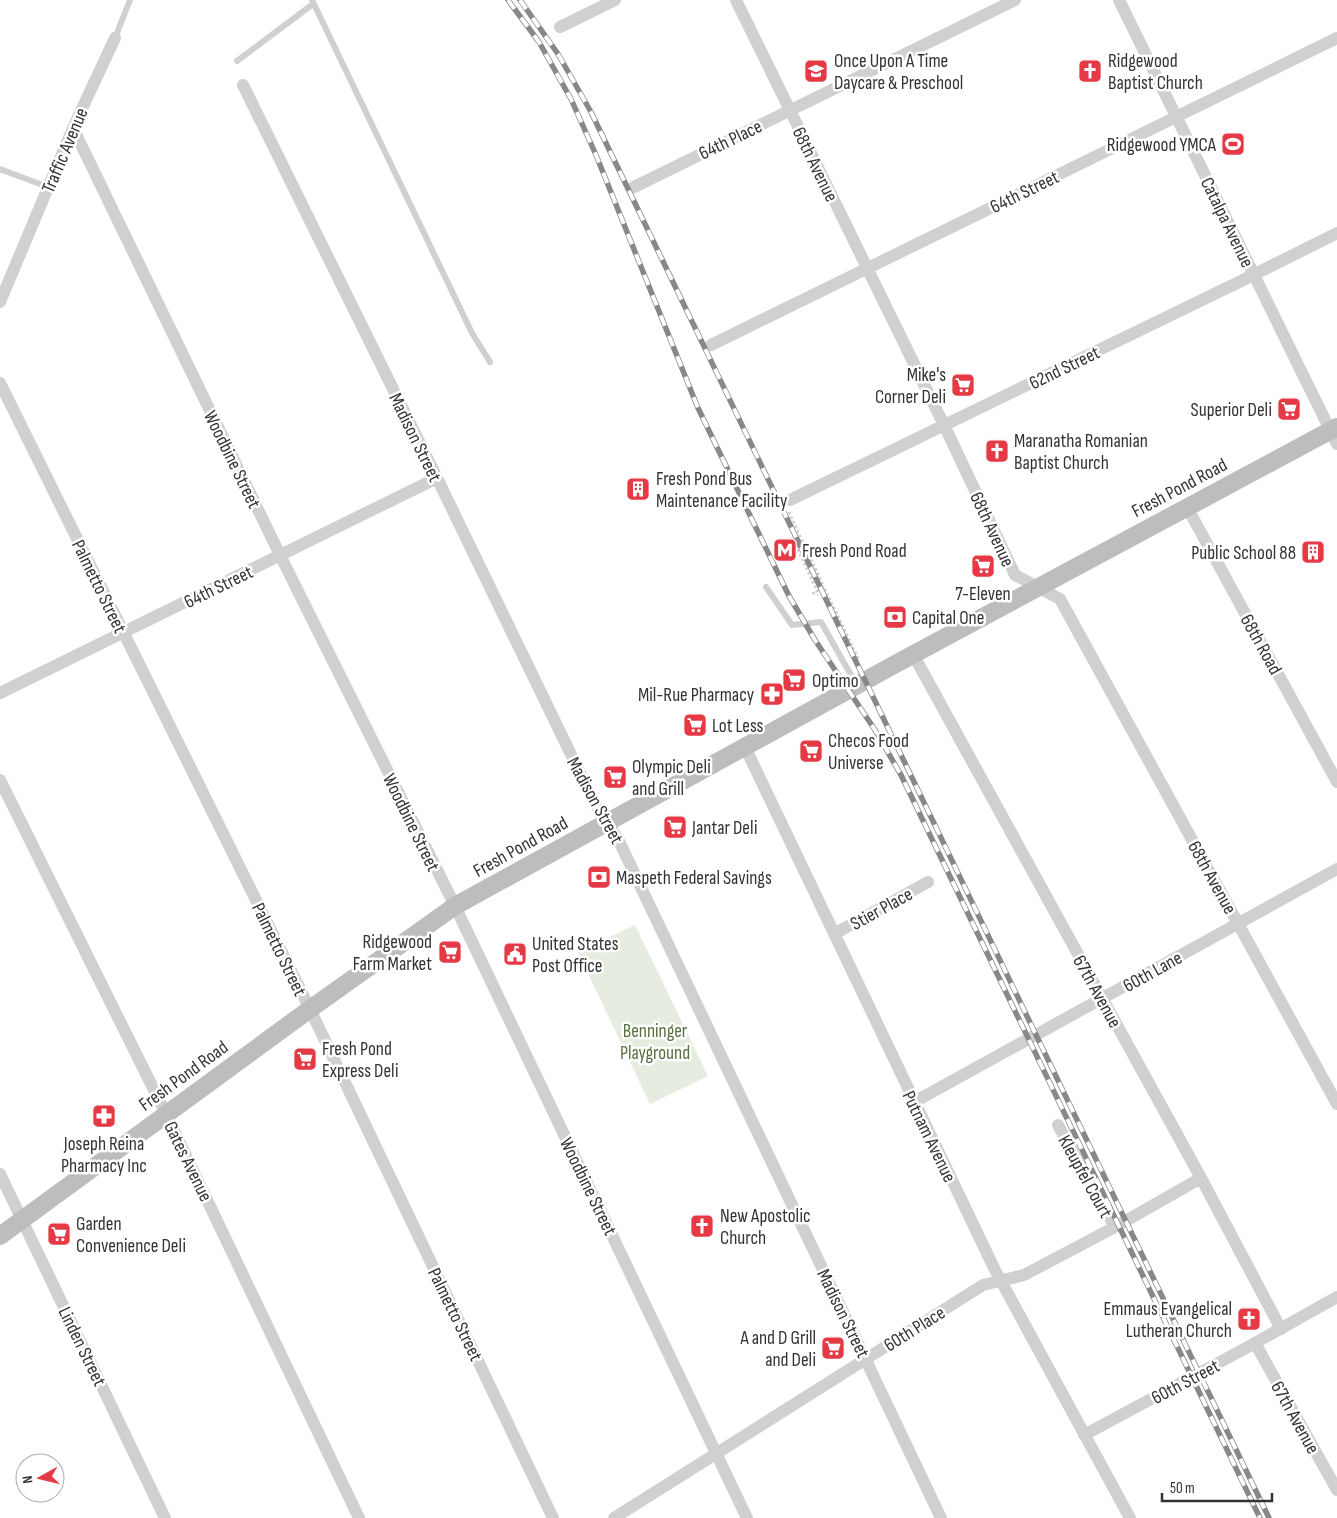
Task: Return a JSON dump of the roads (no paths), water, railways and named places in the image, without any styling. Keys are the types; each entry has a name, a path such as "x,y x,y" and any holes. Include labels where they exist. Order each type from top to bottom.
{"main road":[{"name":"Fresh Pond Road","path":"0,1236 310,1009 455,906 913,654 1187,507 1335,434"}],"street":[{"path":"560,27 615,0"},
{"name":"68th Avenue","path":"736,0 944,425 1015,575 1060,598 1337,1104"},
{"name":"64th Place","path":"634,187 1015,0"},
{"name":"Catalpa Avenue","path":"1119,0 1253,274 1335,434"},
{"name":"Traffic Avenue","path":"0,302 72,128 115,38"},
{"name":"64th Street","path":"711,345 1337,38"},
{"name":"Madison Street","path":"243,85 596,804 618,839 942,1518"},
{"name":"Woodbine Street","path":"72,128 280,555 455,906 747,1518"},
{"name":"62nd Street","path":"789,504 944,425 1337,233"},
{"name":"Palmetto Street","path":"0,383 310,1009 553,1518"},
{"name":"64th Street","path":"0,693 437,478"},
{"name":"68th Road","path":"1187,507 1337,782"},
{"name":"67th Avenue","path":"913,654 1201,1178 1281,1329"},
{"name":"Putnam Avenue","path":"745,747 1001,1281 1130,1518"},
{"name":"Gates Avenue","path":"0,780 166,1114 360,1518"},
{"name":"60th Lane","path":"914,1102 1337,869"},
{"name":"Stier Place","path":"834,934 928,882"},
{"name":"Kleupfel Court","path":"1058,1125 1115,1228"},
{"name":"Linden Street","path":"0,1174 165,1518"},
{"name":"60th Place","path":"614,1518 983,1285 1024,1275 1115,1228 1201,1178"},
{"name":"60th Street","path":"1084,1435 1337,1297"},
{"name":"67th Avenue","path":"1255,1343 1337,1490"}],"lane":[{"name":"Traffic Avenue","path":"115,38 130,0"},
{"path":"237,61 312,2 472,333 490,362"},
{"path":"0,169 48,187"},
{"path":"766,587 792,625 821,622 857,686"}],"railway":[{"path":"508,0 539,42 571,99 596,155 698,408 789,596 815,640 875,730 901,775 1260,1518"},
{"path":"520,0 558,54 591,112 1269,1518"}],"place":[{"name":"Once Upon A Time Daycare & Preschool","path":"816,71"},
{"name":"Ridgewood Baptist Church","path":"1090,71"},
{"name":"Ridgewood YMCA","path":"1233,144"},
{"name":"Mike's Corner Deli","path":"963,385"},
{"name":"Superior Deli","path":"1289,409"},
{"name":"Maranatha Romanian Baptist Church","path":"997,451"},
{"name":"Fresh Pond Bus Maintenance Facility","path":"638,489"},
{"name":"Fresh Pond Road","path":"785,550"},
{"name":"Public School 88","path":"1313,552"},
{"name":"7-Eleven","path":"983,566"},
{"name":"Capital One","path":"895,617"},
{"name":"Optimo","path":"794,680"},
{"name":"Mil-Rue Pharmacy","path":"772,694"},
{"name":"Lot Less","path":"695,725"},
{"name":"Checos Food Universe","path":"811,751"},
{"name":"Olympic Deli and Grill","path":"615,777"},
{"name":"Jantar Deli","path":"675,827"},
{"name":"Maspeth Federal Savings","path":"599,877"},
{"name":"Ridgewood Farm Market","path":"450,952"},
{"name":"United States Post Office","path":"515,954"},
{"name":"Fresh Pond Express Deli","path":"305,1059"},
{"name":"Joseph Reina Pharmacy Inc","path":"104,1116"},
{"name":"New Apostolic Church","path":"702,1226"},
{"name":"Garden Convenience Deli","path":"59,1234"},
{"name":"Emmaus Evangelical Lutheran Church","path":"1249,1319"},
{"name":"A and D Grill and Deli","path":"833,1348"}],"park label":[{"name":"Benninger Playground","path":"655,1041"}]}
